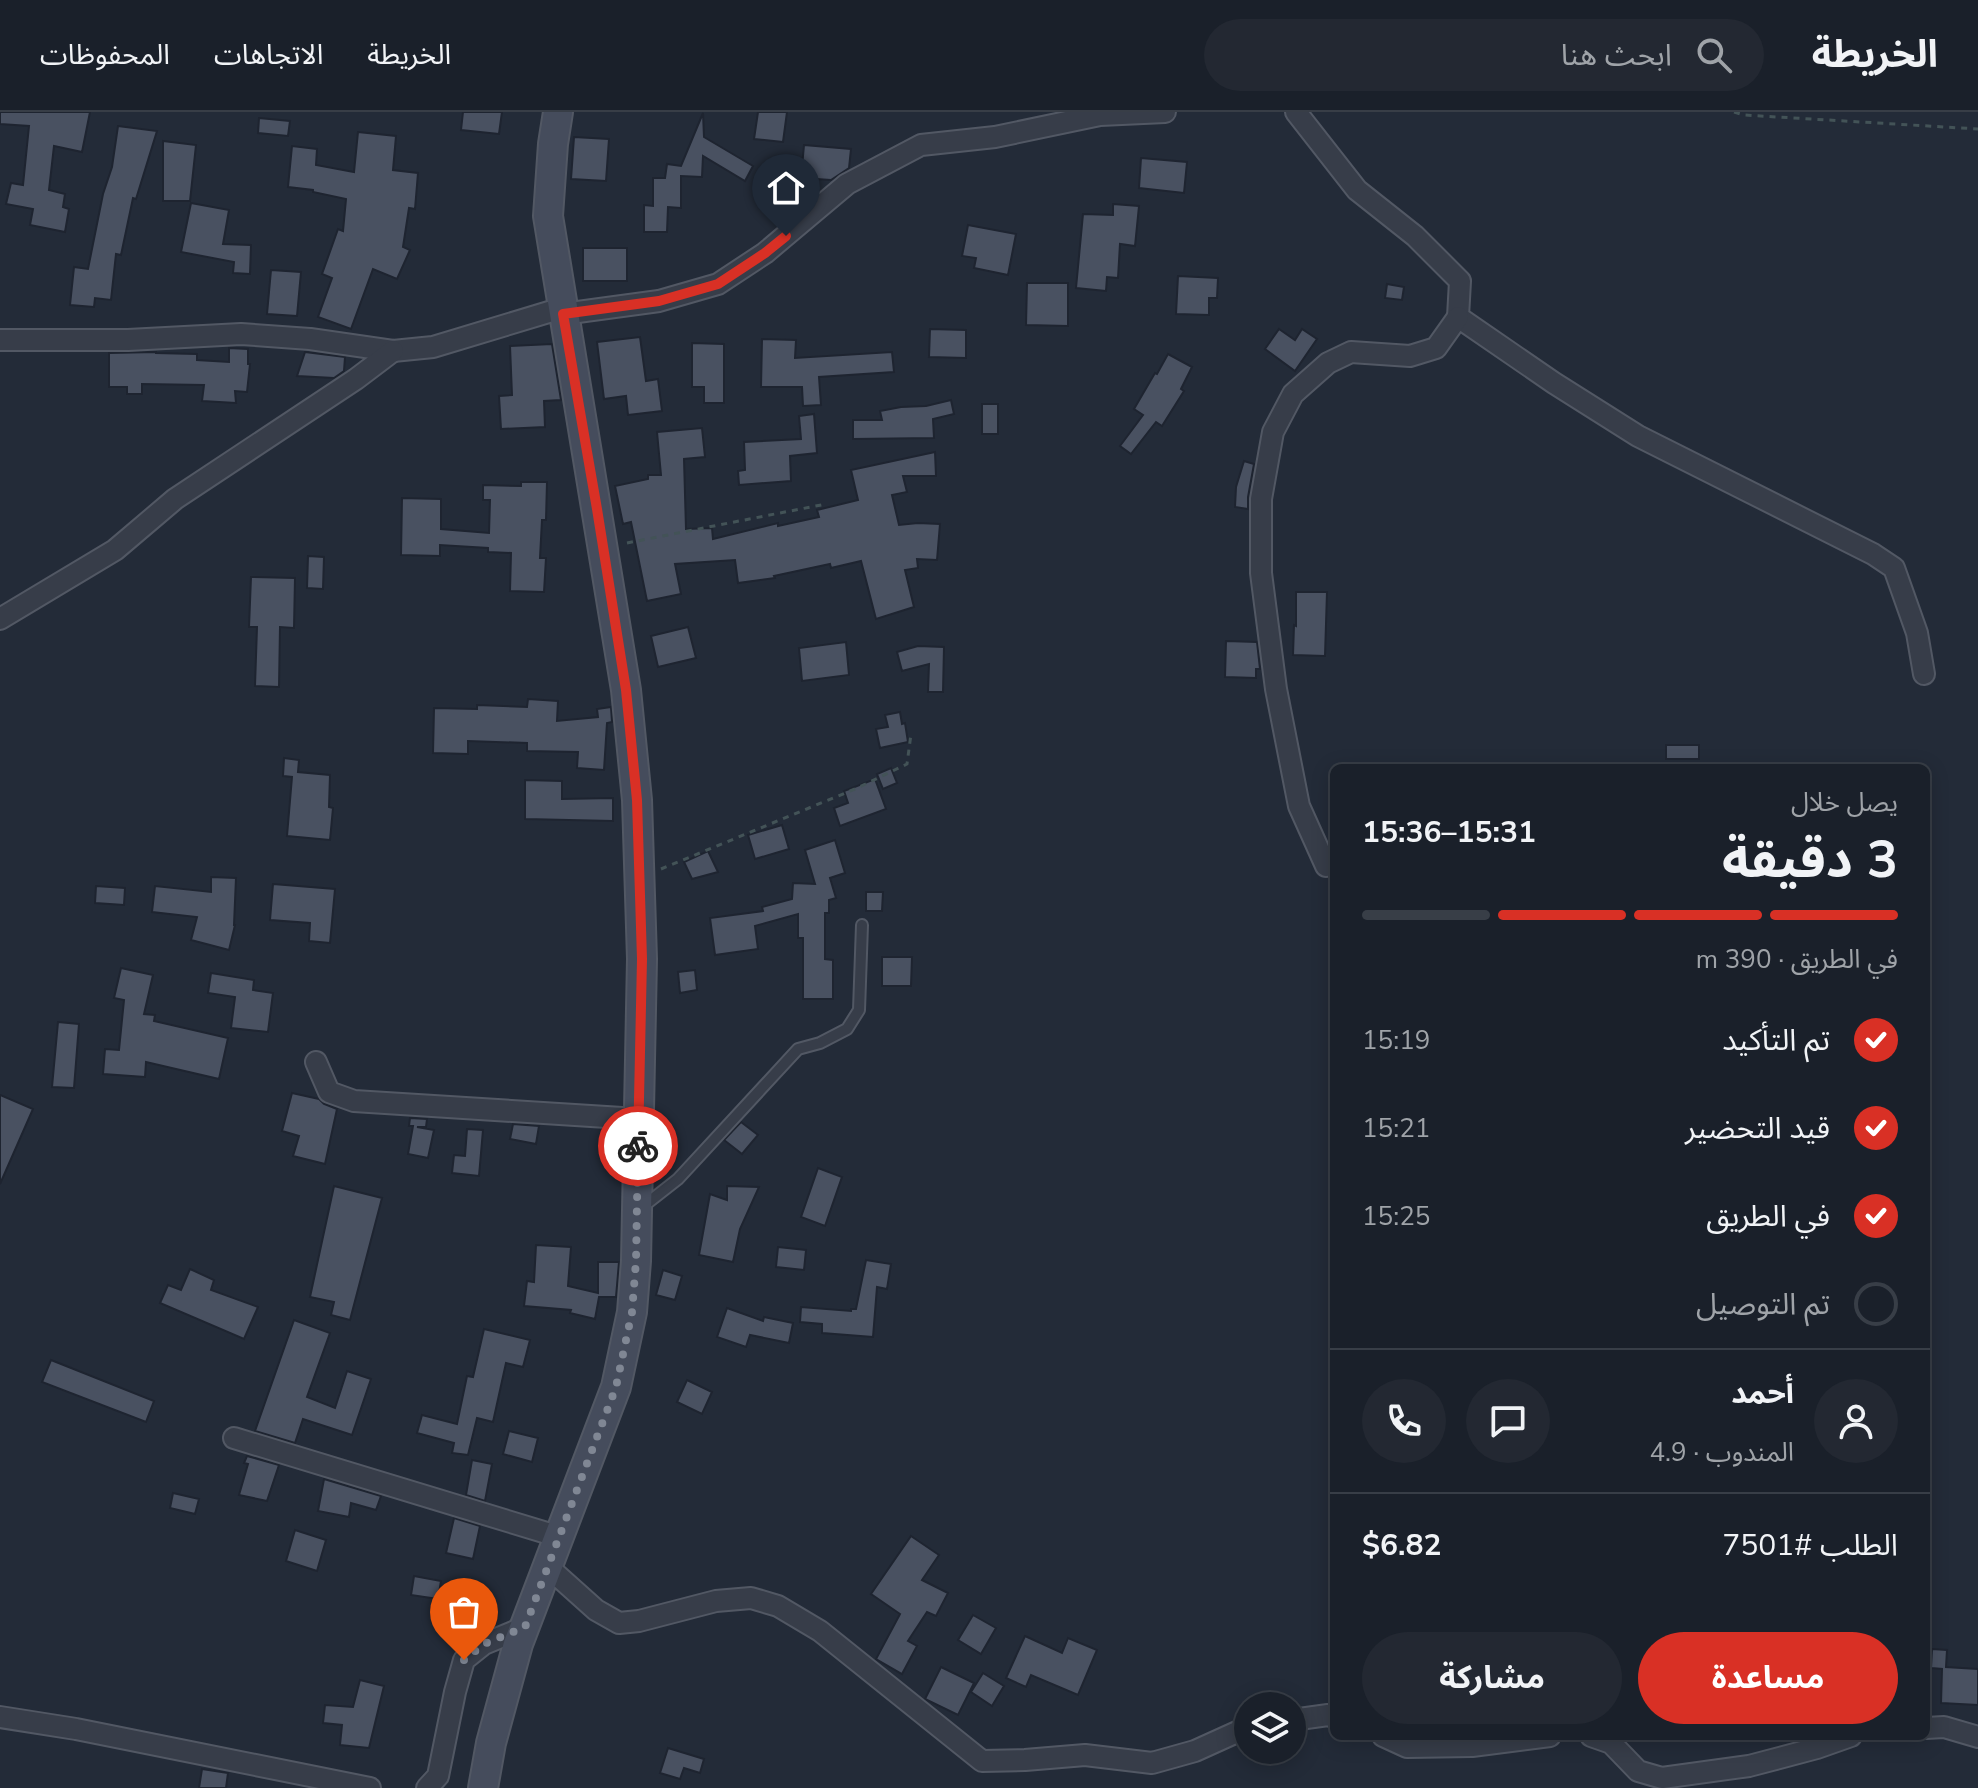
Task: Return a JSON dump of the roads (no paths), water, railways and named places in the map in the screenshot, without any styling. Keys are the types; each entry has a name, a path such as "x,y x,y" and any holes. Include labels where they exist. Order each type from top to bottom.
{"main road":[{"path":"483,1788 491,1743 518,1644 616,1387 632,1312 637,1212 642,959 637,800 626,690 548,216 558,112"}],"street":[{"path":"0,340 128,340 241,334 310,339 393,351 433,347 563,311 659,301 718,284 765,253 847,184 921,145 995,137 1100,115 1165,112"},
{"path":"1296,112 1357,190 1415,236 1460,281 1458,317 1436,348 1410,356 1351,352 1328,363 1293,394 1273,432 1261,499 1261,573 1276,689 1299,806 1326,866"},
{"path":"1458,317 1638,436 1873,554 1894,568 1917,633 1924,674"},
{"path":"0,619 115,550 175,499 393,351"},
{"path":"316,1062 329,1092 354,1101 638,1119"},
{"path":"234,1438 560,1537"},
{"path":"548,1567 596,1610 619,1623 639,1621 716,1601 751,1598 778,1606 820,1631 982,1761 1085,1755 1152,1763 1195,1751 1234,1733"},
{"path":"427,1788 438,1776 464,1660 484,1644 525,1627"},
{"path":"1306,1718 1330,1716"},
{"path":"0,1717 76,1729 370,1788"},
{"path":"1930,1728 1944,1727 1978,1737"},
{"path":"1392,1740 1407,1747 1472,1746 1519,1740"},
{"path":"1602,1740 1611,1743 1638,1771 1662,1778 1749,1766 1840,1740"}],"lane":[{"path":"637,1212 678,1179 798,1049 820,1043 847,1029 859,1010 862,925"}]}
